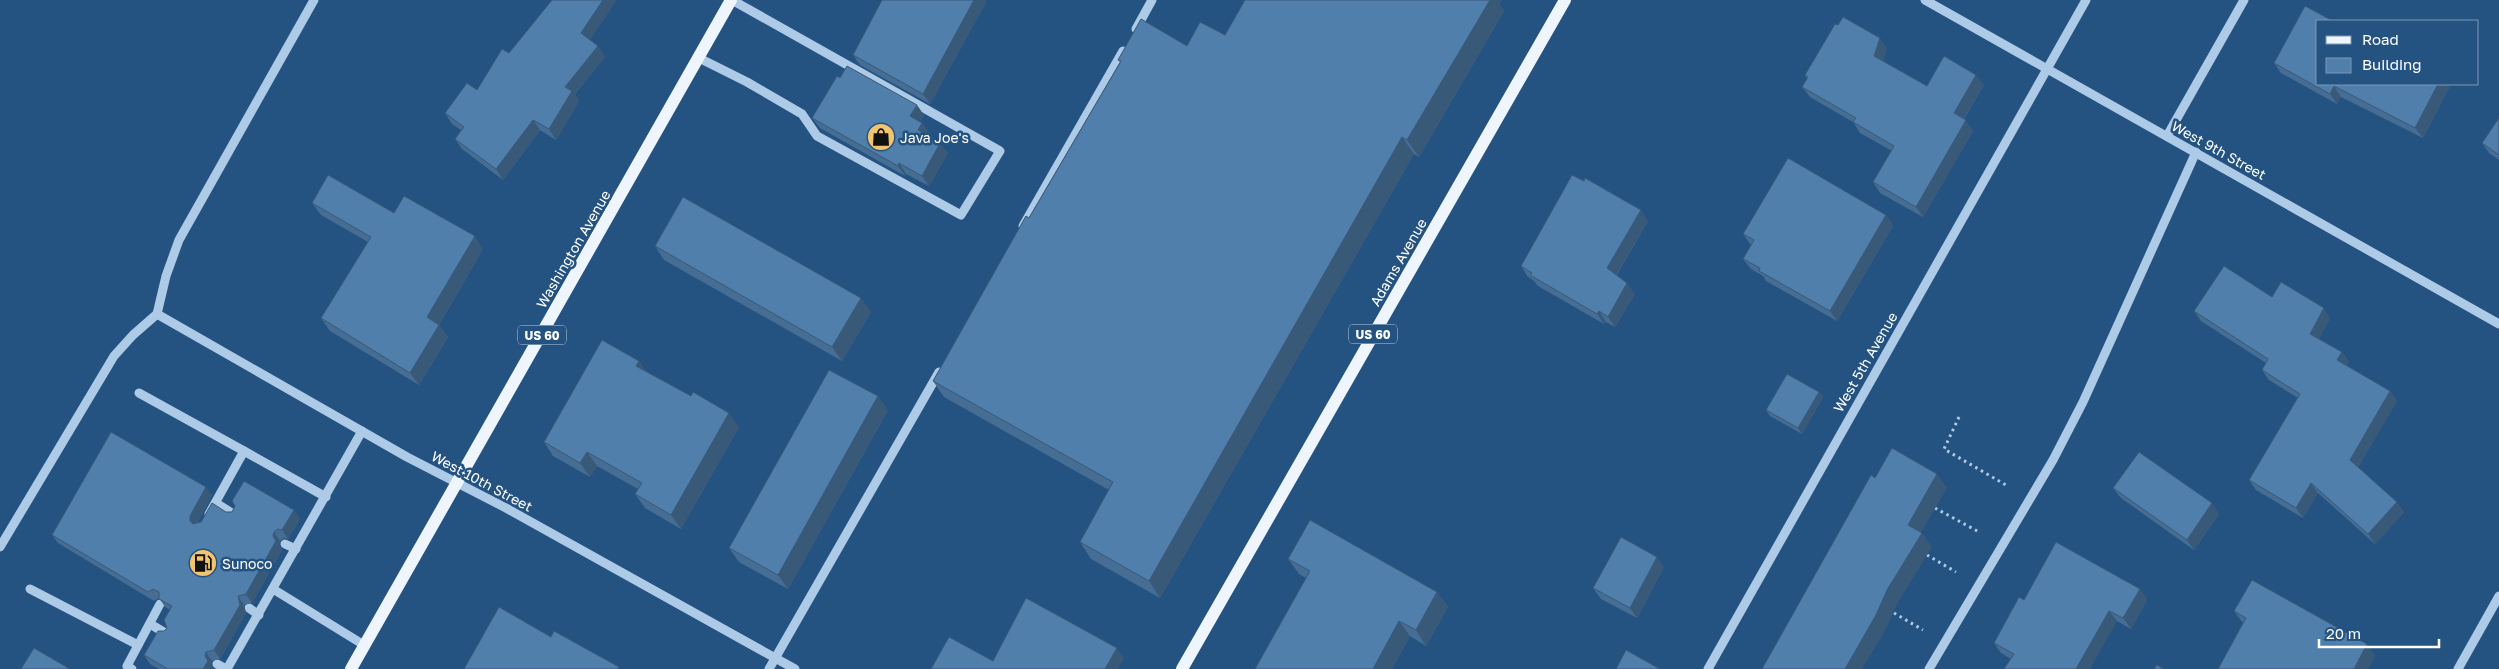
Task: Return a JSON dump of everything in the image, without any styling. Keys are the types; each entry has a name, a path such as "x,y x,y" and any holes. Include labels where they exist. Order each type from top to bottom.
{"main road":[{"name":"Washington Avenue","path":"351,669 732,0"},
{"name":"Adams Avenue","path":"1182,669 1565,0"}],"street":[{"path":"0,547 114,356 133,335 157,314 166,276 179,240 314,0"},
{"path":"699,58 747,82 802,114 817,136 961,215 1000,152 732,0"},
{"path":"1132,35 1152,0"},
{"name":"West 9th Street","path":"1926,0 2499,324"},
{"name":"West 5th Avenue","path":"1708,669 2086,0"},
{"path":"2167,136 2244,0"},
{"path":"1018,234 1128,43"},
{"path":"1929,669 2052,460 2083,402 2196,152"},
{"name":"West 10th Street","path":"157,314 362,431 795,669"},
{"path":"769,669 944,364"},
{"path":"139,393 326,497"},
{"path":"217,664 226,669 259,615 362,431"},
{"path":"206,519 244,451"},
{"path":"216,503 235,515"},
{"path":"285,544 296,549"},
{"path":"30,588 138,645"},
{"path":"273,589 364,646"},
{"path":"2458,669 2499,596"},
{"path":"132,669 126,666 160,604"},
{"path":"249,608 259,615"},
{"path":"150,624 167,634"}],"path":[{"path":"1959,417 1944,449 2006,485"},
{"path":"1935,508 1980,532"},
{"path":"1927,555 1956,572"},
{"path":"1894,613 1924,630"}],"building":[{"path":"552,0 603,0 581,33 598,46 565,87 572,91 549,129 533,120 496,169 455,139 464,127 445,113 467,83 477,90 502,49 509,53"},
{"path":"882,0 974,0 923,94 853,55"},
{"path":"1245,0 1490,0 1407,140 1402,137 1149,581 1080,542 1113,482 933,381 1026,216 1029,218 1121,61 1118,60 1141,19 1187,46 1200,22 1225,35"},
{"path":"2305,6 2331,20 2316,20 2316,85 2437,85 2415,128 2334,86 2330,94 2274,63"},
{"path":"1843,17 1880,38 1874,56 1927,86 1944,56 1976,75 1954,113 1966,120 1916,207 1873,182 1894,146 1853,122 1856,118 1802,87 1808,77 1805,75 1835,24 1838,25"},
{"name":"Java Joe's","path":"847,66 917,105 910,116 922,123 918,130 940,143 922,176 899,163 898,166 812,118 837,76 840,78"},
{"path":"2499,118 2499,155 2482,143"},
{"path":"1788,158 1886,215 1830,311 1759,271 1760,268 1743,259 1754,240 1743,234"},
{"path":"328,175 394,213 404,196 475,236 427,317 439,325 410,373 321,318 371,237 312,203"},
{"path":"1572,175 1584,181 1585,178 1641,210 1607,268 1627,283 1608,317 1599,311 1597,314 1530,275 1532,273 1521,266"},
{"path":"683,197 861,298 832,347 655,246"},
{"path":"2224,266 2272,297 2281,282 2324,308 2310,334 2342,352 2337,360 2390,391 2350,460 2397,502 2368,534 2311,483 2296,508 2249,480 2300,394 2262,370 2268,359 2194,311"},
{"path":"602,340 639,361 636,366 691,396 693,392 729,413 671,515 635,494 642,483 587,452 580,463 544,442"},
{"path":"829,370 878,396 778,575 729,548"},
{"path":"1787,374 1819,392 1798,428 1766,410"},
{"path":"111,432 206,487 190,516 190,521 193,524 201,522 212,503 226,512 232,512 235,506 232,501 244,481 294,510 282,530 278,529 274,532 273,536 276,541 246,594 238,596 240,605 214,650 206,652 205,656 208,661 203,669 168,669 144,655 158,631 164,631 167,628 164,620 172,606 159,599 159,592 153,589 148,592 52,535"},
{"path":"1892,448 1937,474 1908,525 1922,533 1887,590 1876,615 1845,669 1762,669 1871,475 1875,478"},
{"path":"2139,452 2212,503 2187,540 2113,488"},
{"path":"1310,520 1437,592 1416,630 1399,621 1373,669 1255,669 1310,571 1288,559"},
{"path":"1621,537 1657,557 1630,608 1593,588"},
{"path":"2056,542 2140,589 2123,618 2109,611 2076,669 2004,669 2014,654 1994,643 2019,597 2024,600"},
{"path":"2252,580 2367,644 2354,669 2218,669 2246,618 2234,611"},
{"path":"1026,598 1117,648 1105,669 931,669 949,637 993,661"},
{"path":"499,607 551,637 554,631 619,667 618,669 464,669"},
{"path":"34,648 70,669 21,669"},
{"path":"1626,650 1660,669 1616,669"},
{"path":"2157,665 2164,669 2154,669"}],"place":[{"name":"Java Joe's","path":"881,137"},
{"name":"Sunoco","path":"203,563"}]}
